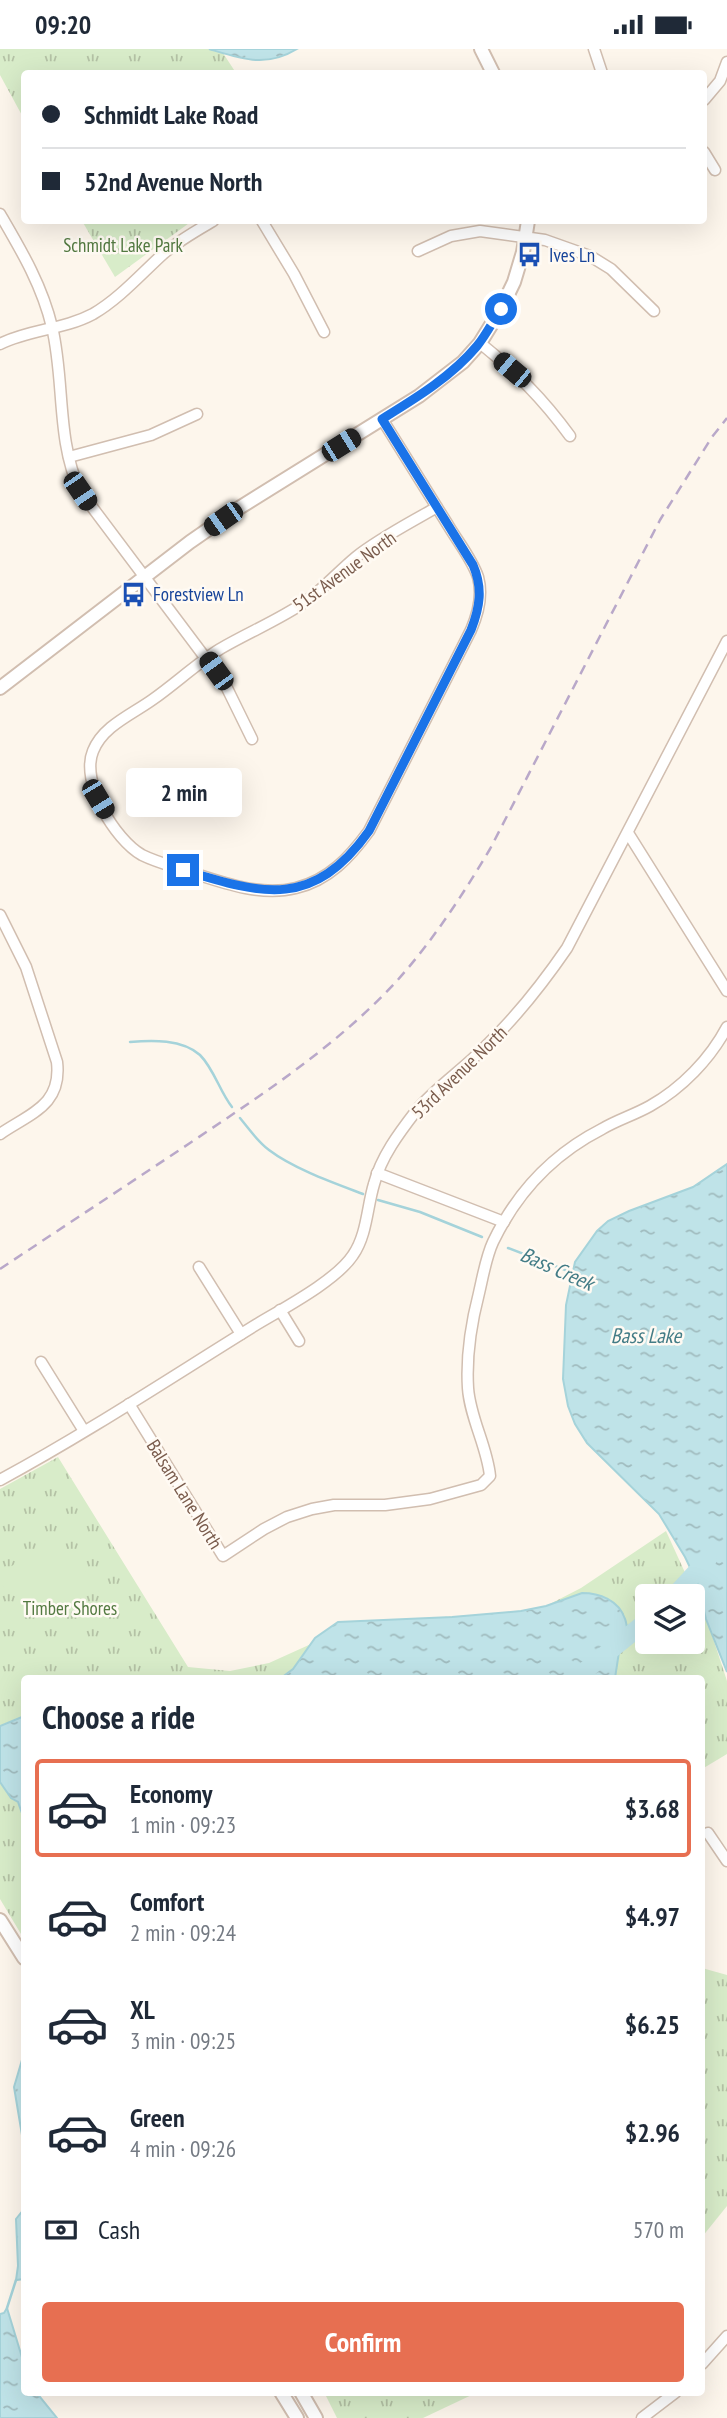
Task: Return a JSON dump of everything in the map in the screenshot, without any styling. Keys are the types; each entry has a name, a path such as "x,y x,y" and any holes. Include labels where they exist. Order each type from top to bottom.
{"street":[{"path":"481,49 492,70"},
{"path":"594,49 601,70"},
{"path":"707,96 720,81 727,62"},
{"path":"707,157 715,170"},
{"path":"0,214 36,279 52,329 69,457 80,491 225,684 252,739"},
{"path":"0,344 16,336 79,320 108,303 166,252 208,224"},
{"path":"264,224 324,332"},
{"path":"0,688 239,508 440,382 480,344 501,309 514,282 527,224"},
{"path":"418,251 451,236 480,230 545,240 590,256 611,269 654,311"},
{"path":"480,344 528,384 570,436"},
{"path":"69,457 151,435 197,415"},
{"path":"382,419 437,507"},
{"name":"51st Avenue North","path":"437,507 473,565 478,578 480,594 476,618 369,831 355,850 321,879 296,888 273,891 231,885 140,854 125,842 92,787 90,762 93,751 106,731 172,686 206,658 306,601 367,548 437,507"},
{"name":"53rd Avenue North","path":"0,1480 280,1310 331,1277 354,1255 377,1173 405,1126 423,1103 485,1048 544,982 567,948 727,641"},
{"path":"628,833 727,991"},
{"path":"0,915 26,967 57,1062 58,1082 52,1098 0,1134"},
{"path":"377,1173 505,1221 539,1173 561,1153 601,1129 651,1106 671,1092 699,1066 727,1027"},
{"name":"Balsam Lane North","path":"129,1404 223,1556 264,1529 287,1517 312,1509 334,1505 385,1504 430,1499 481,1485 490,1476 488,1458 468,1390 469,1349 472,1319 484,1272 492,1244 505,1221"},
{"path":"199,1267 241,1334"},
{"path":"280,1310 299,1341"},
{"path":"41,1362 84,1431"},
{"path":"708,1833 727,1861"},
{"path":"0,1920 21,1953"},
{"path":"705,2361 727,2336"},
{"path":"283,2396 297,2418"},
{"path":"303,2396 316,2418"},
{"path":"642,2418 671,2396"}],"green space":[{"path":"0,49 209,49 223,53 234,70 21,70 21,114 0,75"},
{"name":"Schmidt Lake Park","path":"84,224 188,224 115,277"},
{"name":"Timber Shores","path":"58,1457 188,1667 230,1671 269,1663 311,1644 335,1624 507,1613 546,1606 581,1588 666,1531 690,1584 635,1584 635,1654 705,1654 705,1616 727,1681 727,1754 705,1767 705,1675 21,1675 21,1934 0,1899 0,1489"},
{"path":"54,1534 101,1590 67,1603 46,1606 28,1601 0,1584 0,1575"},
{"path":"705,1969 727,1975 727,2206 705,2233"},
{"path":"326,2396 470,2396 423,2418 337,2418"}],"water":[{"path":"209,49 297,49 275,58 254,60"},
{"name":"Bass Lake","path":"727,1164 727,1672 706,1619 705,1584 697,1584 659,1514 587,1443 568,1406 563,1379 566,1305 575,1262 597,1231 608,1221 693,1187"},
{"path":"582,1593 595,1594 613,1602 625,1619 628,1643 619,1652 615,1675 285,1675 293,1669 315,1638 338,1622 452,1617 546,1606"},
{"path":"21,1717 21,1810 18,1802 11,1798 0,1782 0,1726"},
{"path":"21,2063 21,2129 14,2087"},
{"path":"21,2213 21,2279 16,2280 18,2266 16,2219"},
{"path":"7,2308 21,2354 21,2396 39,2396 57,2418 0,2418 0,2314"}],"waterway":[{"name":"Bass Creek","path":"130,1042 176,1043 193,1050 209,1067 232,1107"},
{"name":"Bass Creek","path":"240,1118 261,1143 279,1157 314,1175 363,1194"},
{"name":"Bass Creek","path":"378,1200 420,1212 482,1237"},
{"name":"Bass Creek","path":"508,1248 573,1273"},
{"name":"Bass Creek","path":"685,1584 708,1559"},
{"name":"Bass Creek","path":"580,1675 635,1630"},
{"name":"Bass Creek","path":"7,2308 16,2280"}],"railway":[{"path":"0,1269 297,1069 348,1028 409,967 446,918 490,849 660,520 712,437 727,418"}],"place":[{"name":"Ives Ln","path":"529,255"},
{"name":"Forestview Ln","path":"133,594"}],"route":[{"path":"183,870 231,885 273,891 296,888 321,879 339,866 369,831 471,630 479,607 480,594 473,565 382,419 440,382 463,362 480,344 501,309"}]}
